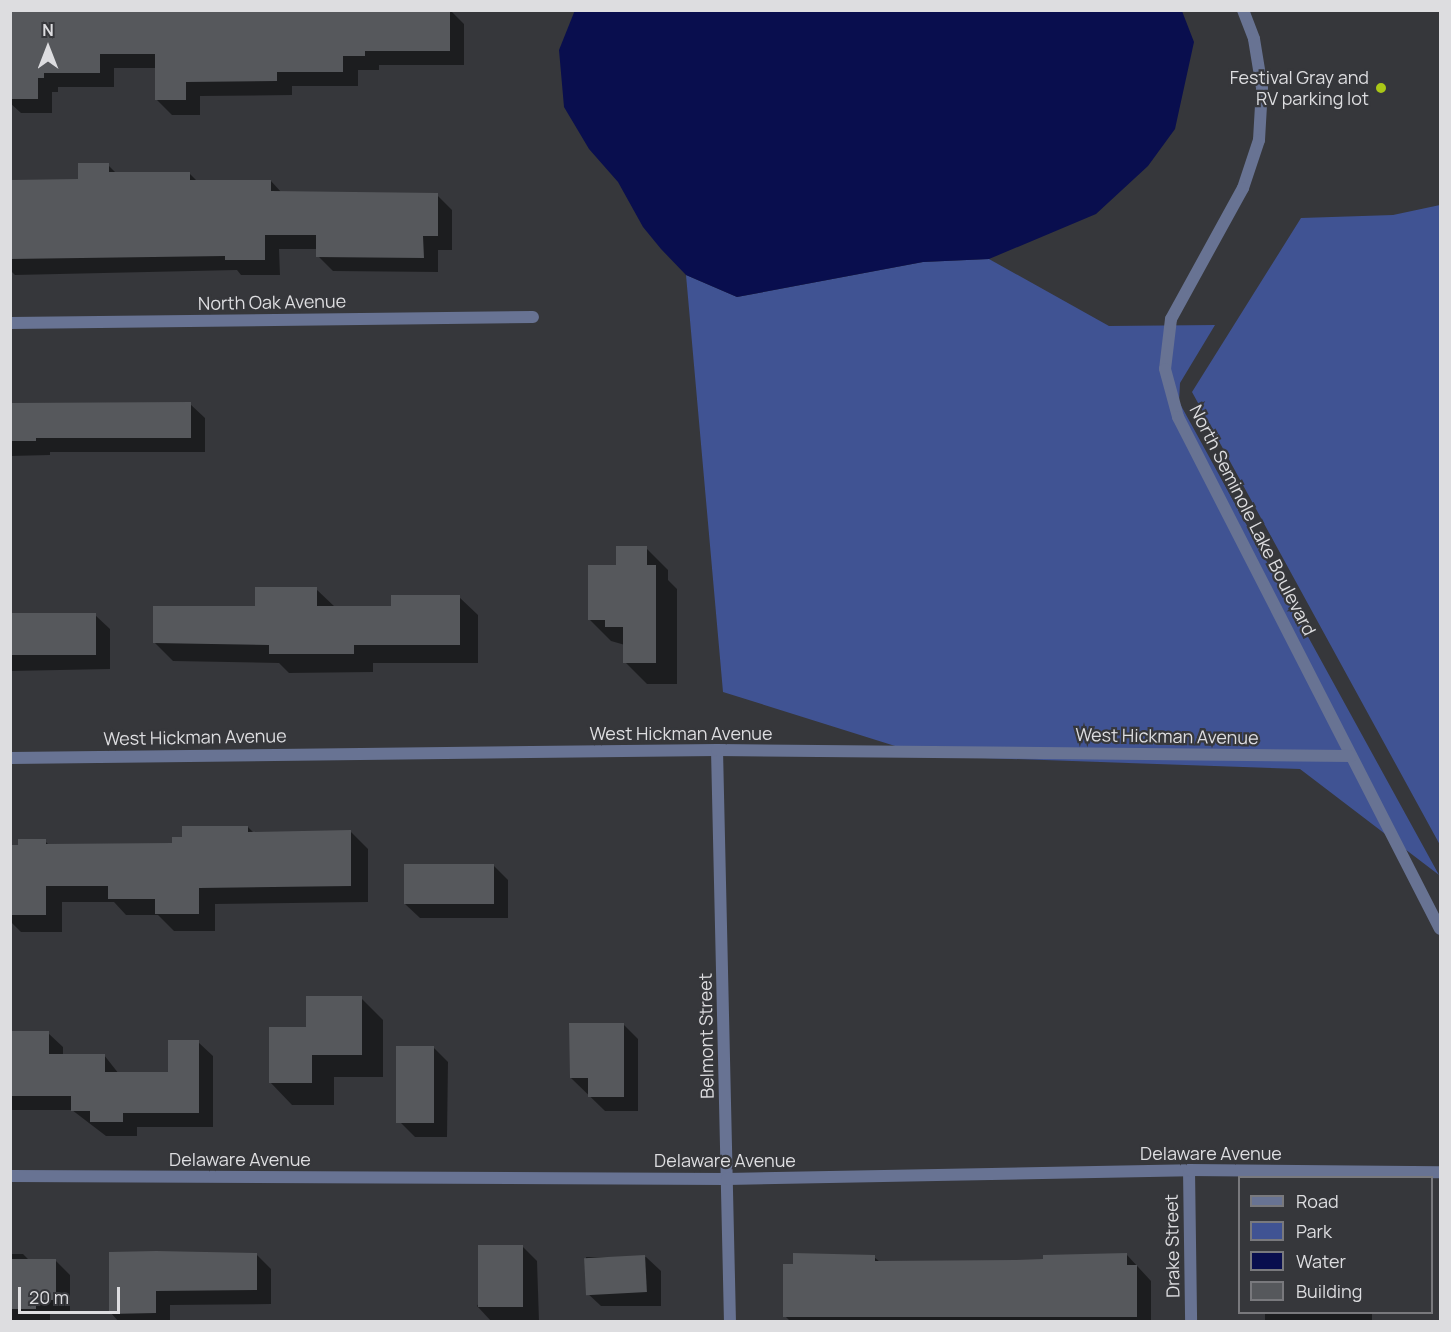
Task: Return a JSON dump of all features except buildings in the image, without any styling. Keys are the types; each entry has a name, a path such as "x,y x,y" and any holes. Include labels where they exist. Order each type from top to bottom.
{"street":[{"name":"North Seminole Lake Boulevard","path":"1243,10 1254,39 1262,88 1258,140 1243,188 1171,319 1165,369 1178,417 1440,928"},
{"name":"North Oak Avenue","path":"10,323 533,317"},
{"name":"West Hickman Avenue","path":"10,758 717,750 1351,756"},
{"name":"Belmont Street","path":"717,750 730,1322"},
{"name":"Delaware Avenue","path":"10,1176 727,1179 1190,1170 1440,1172"},
{"name":"Drake Street","path":"1190,1170 1191,1322"}],"green space":[{"path":"1440,205 1440,845 1192,392 1301,218 1393,215"},
{"path":"989,259 1109,326 1215,325 1180,383 1179,402 1439,875 1300,769 927,756 723,692 686,275 737,297 923,262"}],"water":[{"path":"575,10 1182,11 1194,42 1175,129 1148,166 1096,214 989,259 923,262 737,297 686,275 661,249 643,227 618,182 589,149 564,107 559,50"}],"place":[{"name":"Festival Gray and RV parking lot","path":"1381,88"}]}
